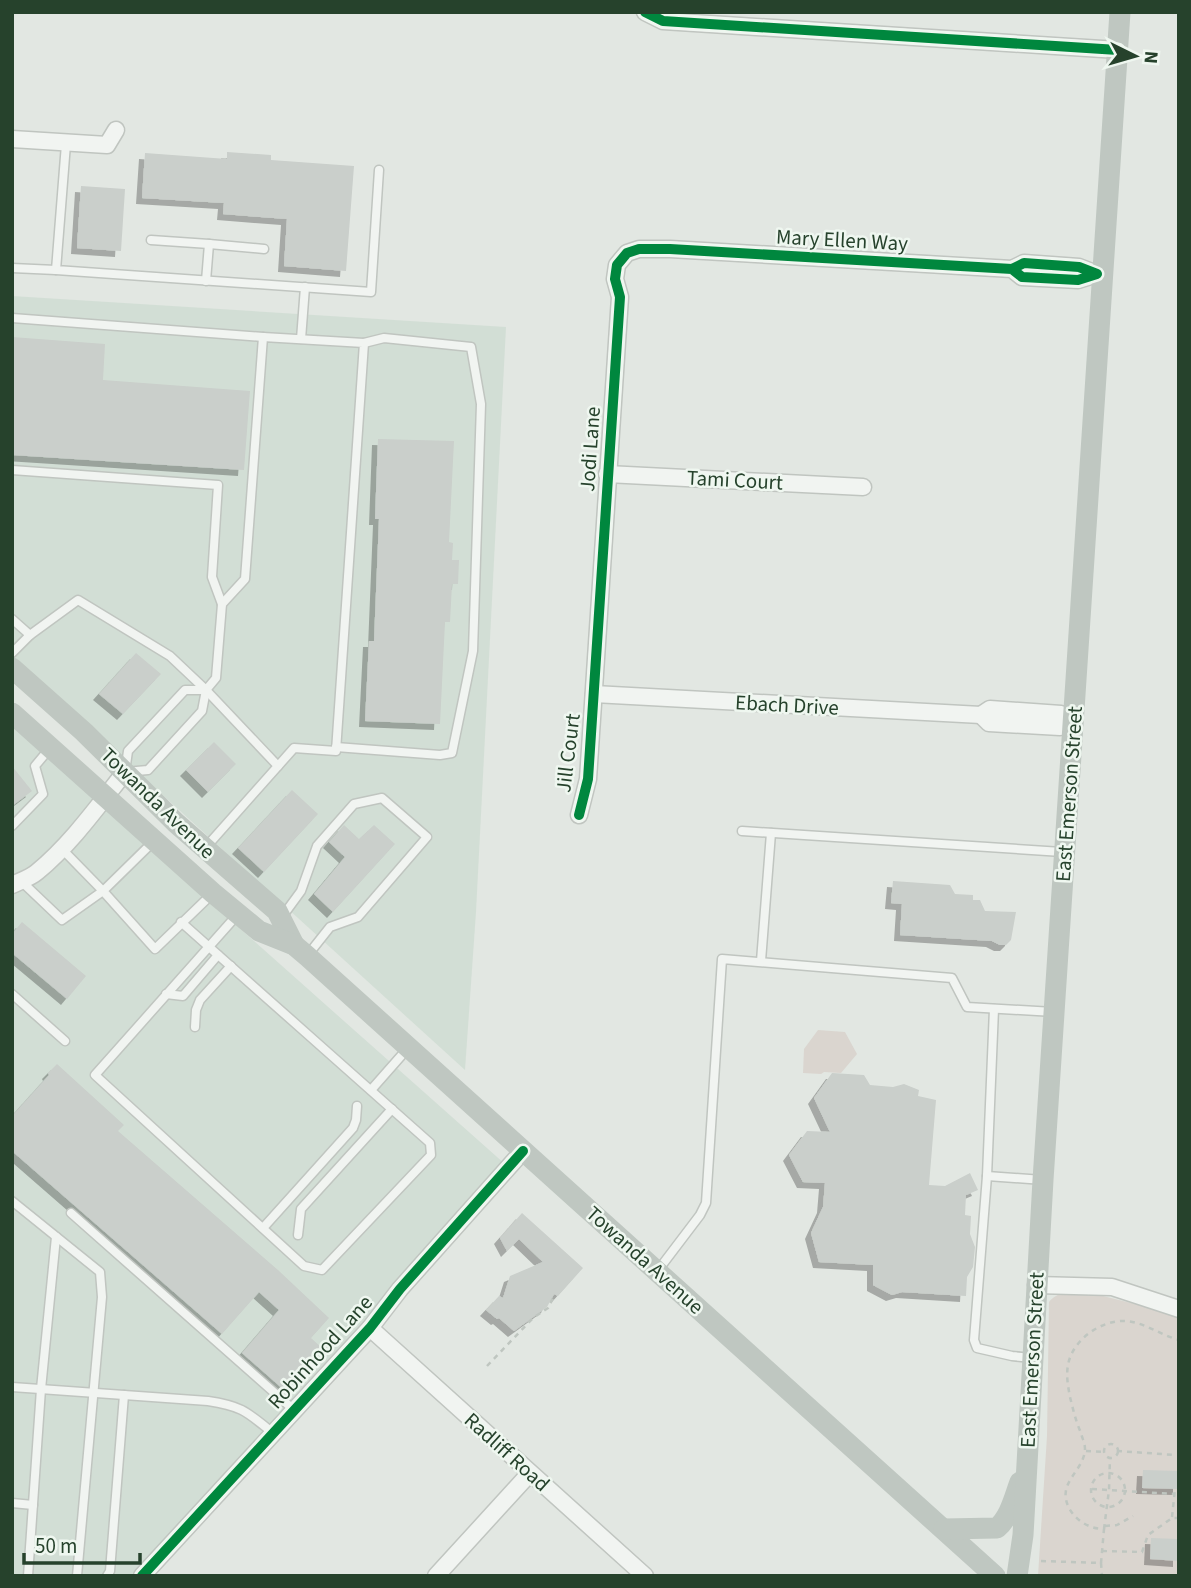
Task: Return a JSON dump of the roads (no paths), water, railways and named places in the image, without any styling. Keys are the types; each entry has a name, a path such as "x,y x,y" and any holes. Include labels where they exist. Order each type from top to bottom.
{"main road":[{"name":"East Emerson Street","path":"1017,1576 1023,1535 1071,722 1120,12"},
{"name":"Towanda Avenue","path":"12,668 84,732 176,823 277,911 274,927"},
{"name":"Towanda Avenue","path":"12,713 238,914 259,931 274,927"},
{"name":"Towanda Avenue","path":"274,927 995,1576"},
{"path":"944,1529 997,1528 1008,1513 1027,1464"}],"street":[{"path":"645,12 663,21 749,19 1118,50"},
{"path":"12,139 107,145 116,130"},
{"name":"Jodi Lane","path":"594,694 620,297 615,279 617,265 627,253 639,249 670,249"},
{"name":"Mary Ellen Way","path":"670,249 1012,269 1022,277 1078,280 1100,274"},
{"name":"Tami Court","path":"607,474 863,487"},
{"name":"Ebach Drive","path":"594,694 981,715 990,709 1060,714 1071,722"},
{"name":"Jill Court","path":"579,815 588,779 594,694"},
{"path":"17,883 35,873 61,848 125,772"},
{"name":"Robinhood Lane","path":"142,1576 370,1328 523,1151"},
{"path":"1036,1285 1112,1287 1179,1309"},
{"name":"Radliff Road","path":"370,1328 645,1576"},
{"path":"436,1576 530,1473"}],"lane":[{"path":"56,270 66,144"},
{"path":"12,268 371,292 379,170"},
{"path":"151,240 264,248"},
{"path":"206,281 209,244"},
{"path":"301,339 305,287"},
{"path":"12,318 364,343 384,338 471,347 481,404 473,651 453,753 440,755 336,747"},
{"path":"222,604 245,579 263,337"},
{"path":"205,849 294,748 336,751 364,343"},
{"path":"12,470 218,485 212,577 222,604 215,678 206,690 202,711 148,770 125,772 128,751 185,690 206,690"},
{"path":"12,653 30,635 78,600 170,656 278,766"},
{"path":"12,619 30,635"},
{"path":"12,826 43,794 34,766 50,748"},
{"path":"274,927 301,891 317,846 354,804 382,798 427,837 358,917 330,927 301,950"},
{"path":"741,831 1065,852"},
{"path":"761,961 771,833"},
{"path":"17,883 62,919 103,891 154,841"},
{"path":"61,848 155,948 213,893"},
{"path":"181,922 209,946 430,1143 431,1154 322,1270 304,1266 95,1075 166,994 209,946 238,914"},
{"path":"166,994 183,996 218,955"},
{"path":"657,1271 700,1215 706,1203 722,959 952,978 967,1007 1054,1012"},
{"path":"195,1027 196,1010 200,1000 231,967"},
{"path":"12,994 65,1041"},
{"path":"994,1009 987,1177 974,1340 977,1348 1032,1358"},
{"path":"371,1090 408,1047"},
{"path":"263,1228 353,1128 357,1106"},
{"path":"298,1235 301,1209 392,1109"},
{"path":"987,1177 1043,1180"},
{"path":"12,1208 13,1201"},
{"path":"13,1201 100,1272 102,1297 78,1576"},
{"path":"71,1213 294,1410"},
{"path":"28,1576 41,1389 57,1237"},
{"path":"12,1387 228,1404 244,1410 272,1433"},
{"path":"107,1576 110,1571 124,1395"},
{"path":"12,1503 33,1505"}]}
